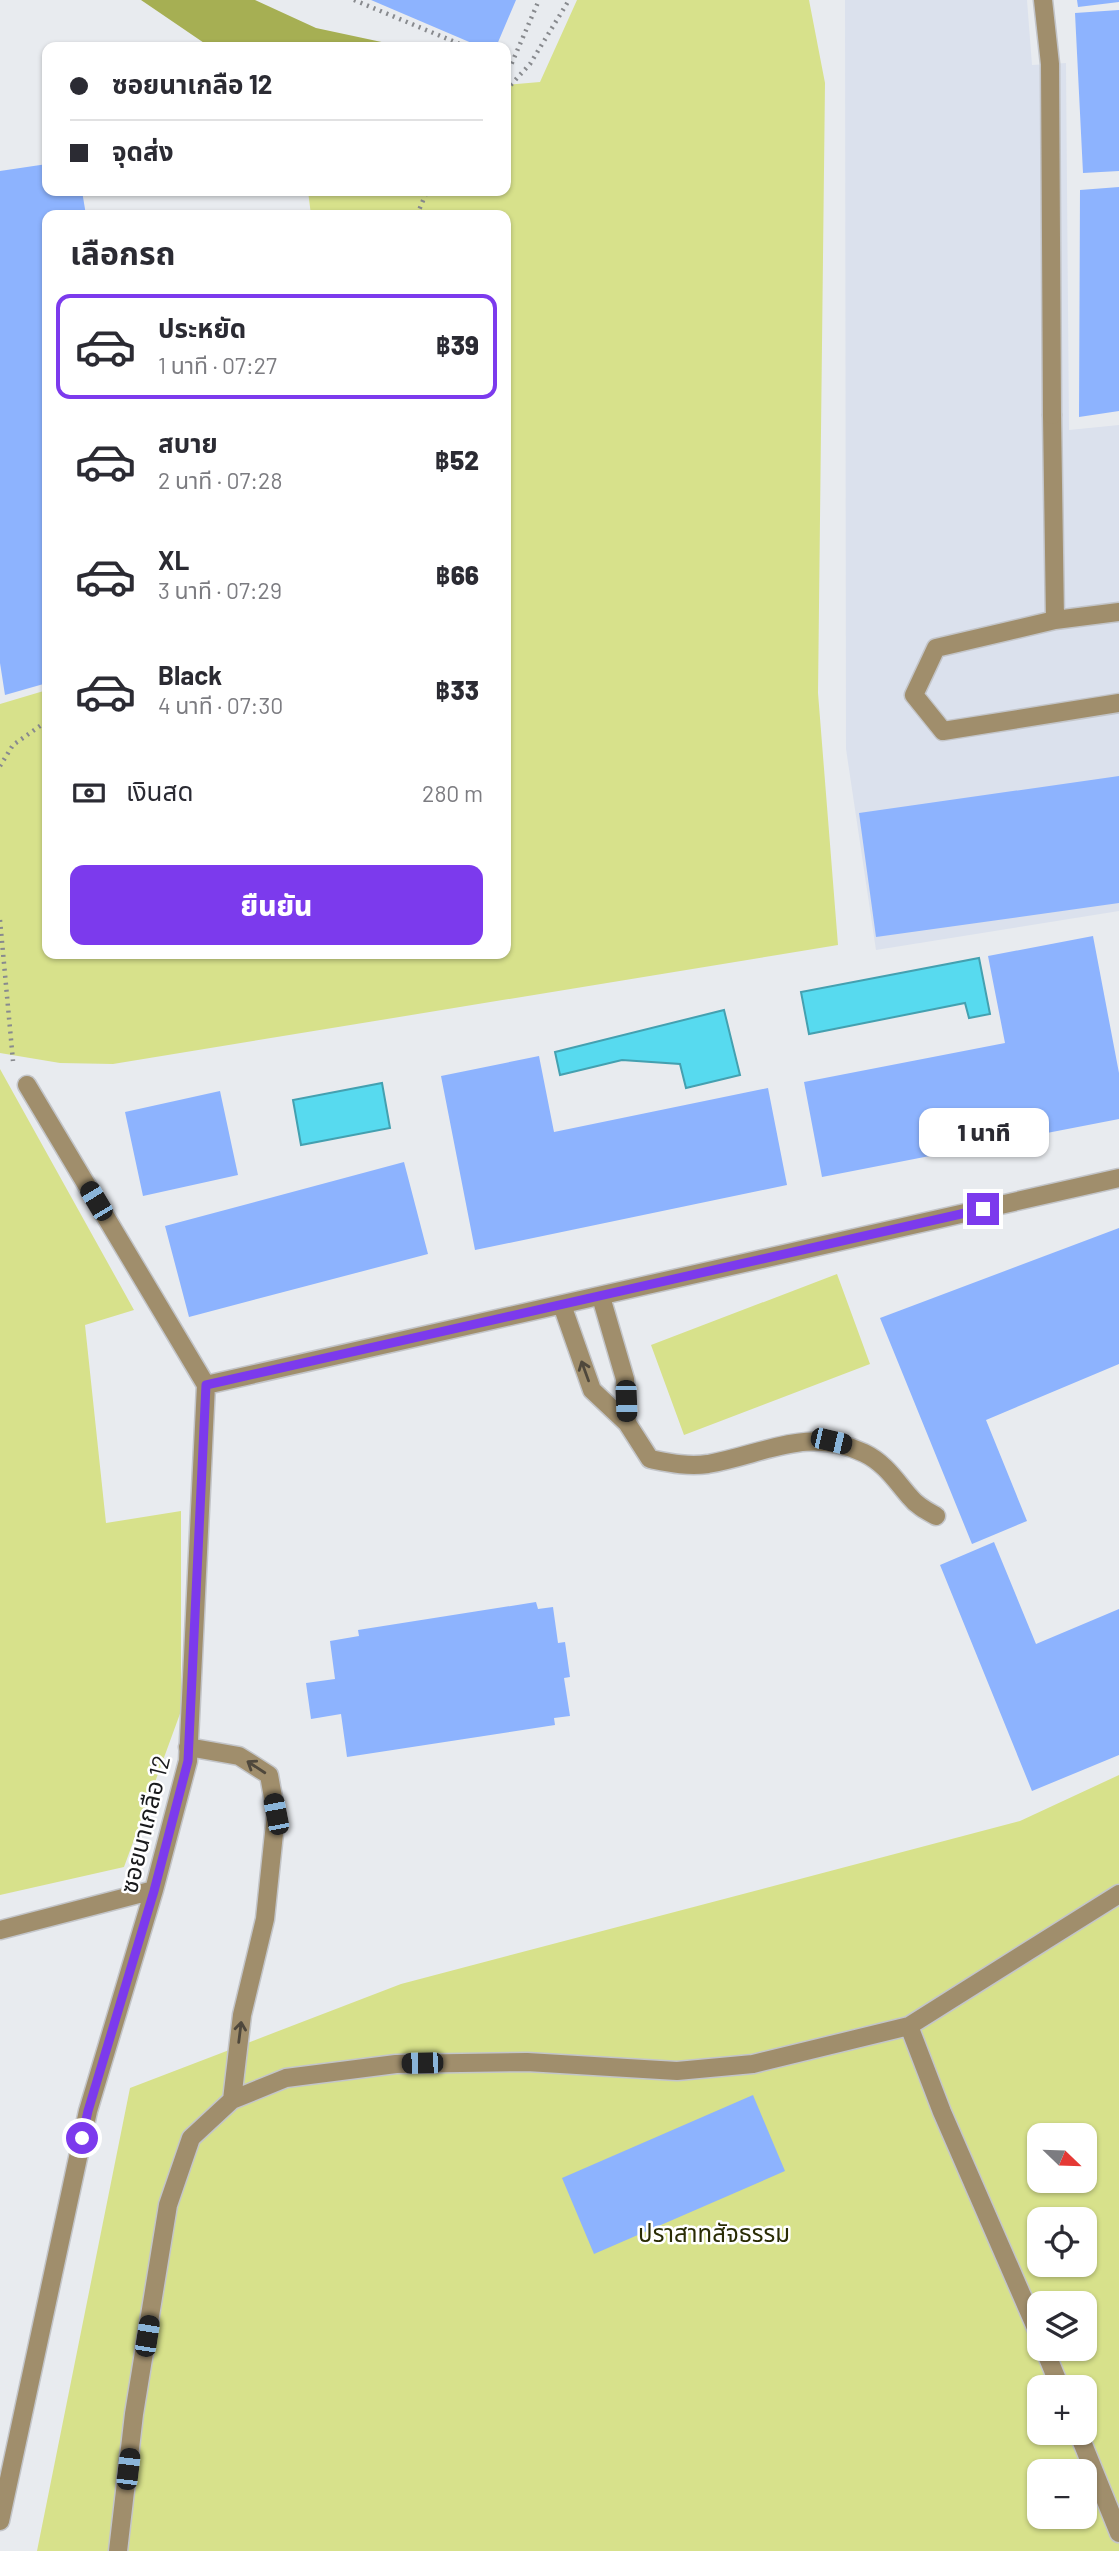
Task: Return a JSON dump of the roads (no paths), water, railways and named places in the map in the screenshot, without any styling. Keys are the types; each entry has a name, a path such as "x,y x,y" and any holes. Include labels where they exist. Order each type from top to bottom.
{"street":[{"path":"1043,0 1050,64 1055,620"},
{"path":"1119,612 1055,620 936,648 914,695 943,731 1119,703"},
{"path":"27,1085 206,1385 1119,1178"},
{"path":"601,1297 625,1380 627,1423"},
{"path":"562,1305 592,1390 627,1423 650,1459 682,1465 708,1464 756,1450 802,1442 831,1441 868,1454 881,1464 911,1499 936,1516"},
{"name":"ซอยนาเกลือ 12","path":"0,2521 88,2111 154,1891 188,1761 206,1385"},
{"path":"188,1747 239,1756 268,1775 276,1814 265,1919 242,2015 232,2100"},
{"path":"0,1930 154,1891"},
{"path":"118,2551 134,2414 168,2205 191,2138 232,2100 286,2078 396,2064 527,2062 677,2071 753,2064 909,2026 1119,1894"},
{"path":"909,2026 942,2112 1027,2307"},
{"path":"1083,2445 1119,2533"}],"water":[{"path":"979,958 990,1014 969,1018 965,1003 809,1034 801,992"},
{"path":"724,1010 740,1075 686,1088 680,1064 622,1060 560,1075 555,1052"},
{"path":"382,1083 390,1128 301,1145 293,1100"}],"park label":[{"name":"ปราสาทสัจธรรม","path":"714,2232"}]}
